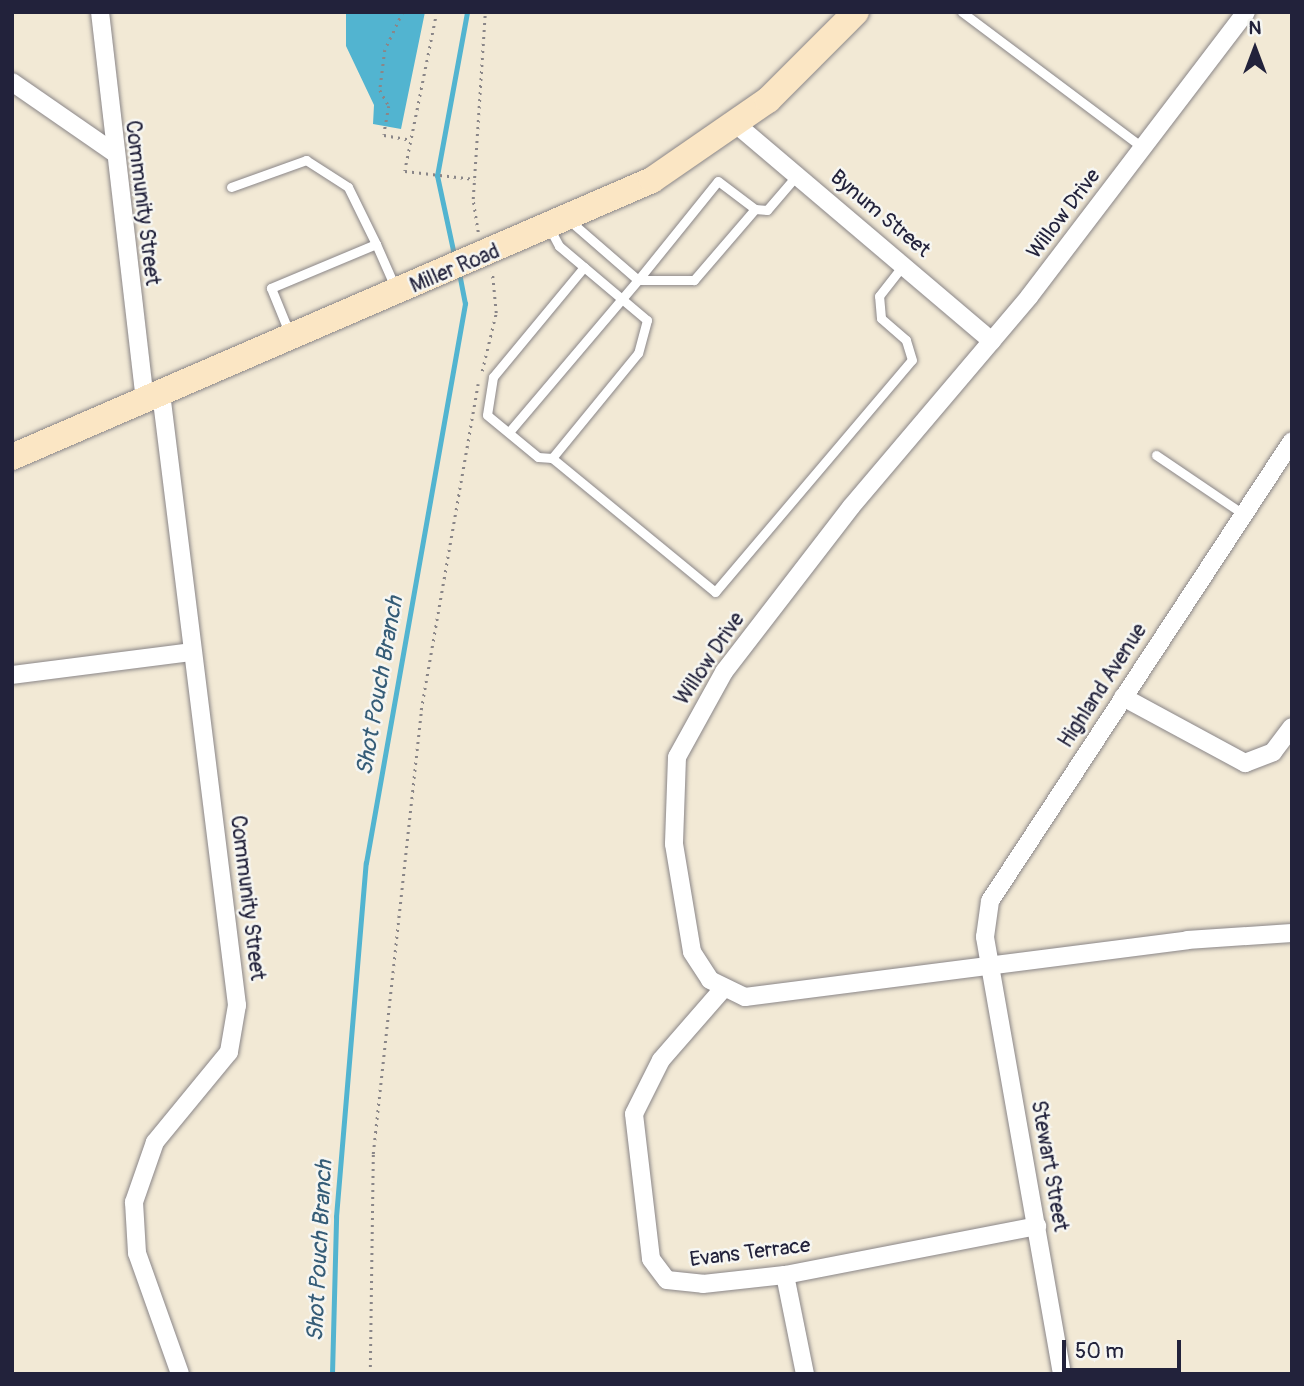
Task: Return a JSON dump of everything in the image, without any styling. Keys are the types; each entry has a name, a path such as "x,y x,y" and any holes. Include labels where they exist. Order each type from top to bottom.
{"main road":[{"name":"Miller Road","path":"12,457 291,337 485,258 652,180 737,125 856,12"}],"street":[{"name":"Community Street","path":"100,12 113,152 192,652 237,1005 229,1052 155,1142 134,1202 137,1253 180,1374"},
{"name":"Willow Drive","path":"722,990 692,952 678,891 671,793 677,757 708,696 752,633 992,341 1246,12"},
{"path":"12,82 113,152"},
{"name":"Bynum Street","path":"737,125 992,341"},
{"name":"Highland Avenue","path":"990,967 984,926 990,901 1292,441"},
{"path":"12,676 192,652"},
{"path":"1123,697 1231,760 1254,762 1267,755 1292,727"},
{"path":"722,990 762,997 990,967 1292,933"},
{"name":"Stewart Street","path":"990,967 1062,1374"},
{"name":"Evans Terrace","path":"722,990 661,1060 637,1102 632,1129 651,1259 667,1280 681,1284 785,1275 1037,1226"},
{"path":"785,1275 805,1374"}],"lane":[{"path":"962,12 1143,148"},
{"path":"231,187 306,160 348,187 397,293"},
{"path":"509,432 718,181 755,209 766,210 797,175"},
{"path":"559,225 638,280 694,280 755,209"},
{"path":"552,458 638,353 647,320 584,267 559,225"},
{"path":"291,337 271,288 376,244"},
{"path":"584,267 493,377 488,415 538,457 552,458 715,592 912,360 906,340 881,318 880,296 904,264"},
{"path":"1156,455 1243,514"}],"path":[{"path":"403,12 381,71 389,107 384,135 411,140"},
{"path":"437,12 405,171 475,179"},
{"path":"370,1374 373,1154 421,710 471,410 496,313 485,258 475,179 485,12"}],"water":[{"path":"346,12 425,12 401,129 373,124 374,105 346,46"}],"waterway":[{"name":"Shot Pouch Branch","path":"454,255 437,176 467,12"},
{"name":"Shot Pouch Branch","path":"332,1374 336,1217 366,863 465,304 459,274"}]}
